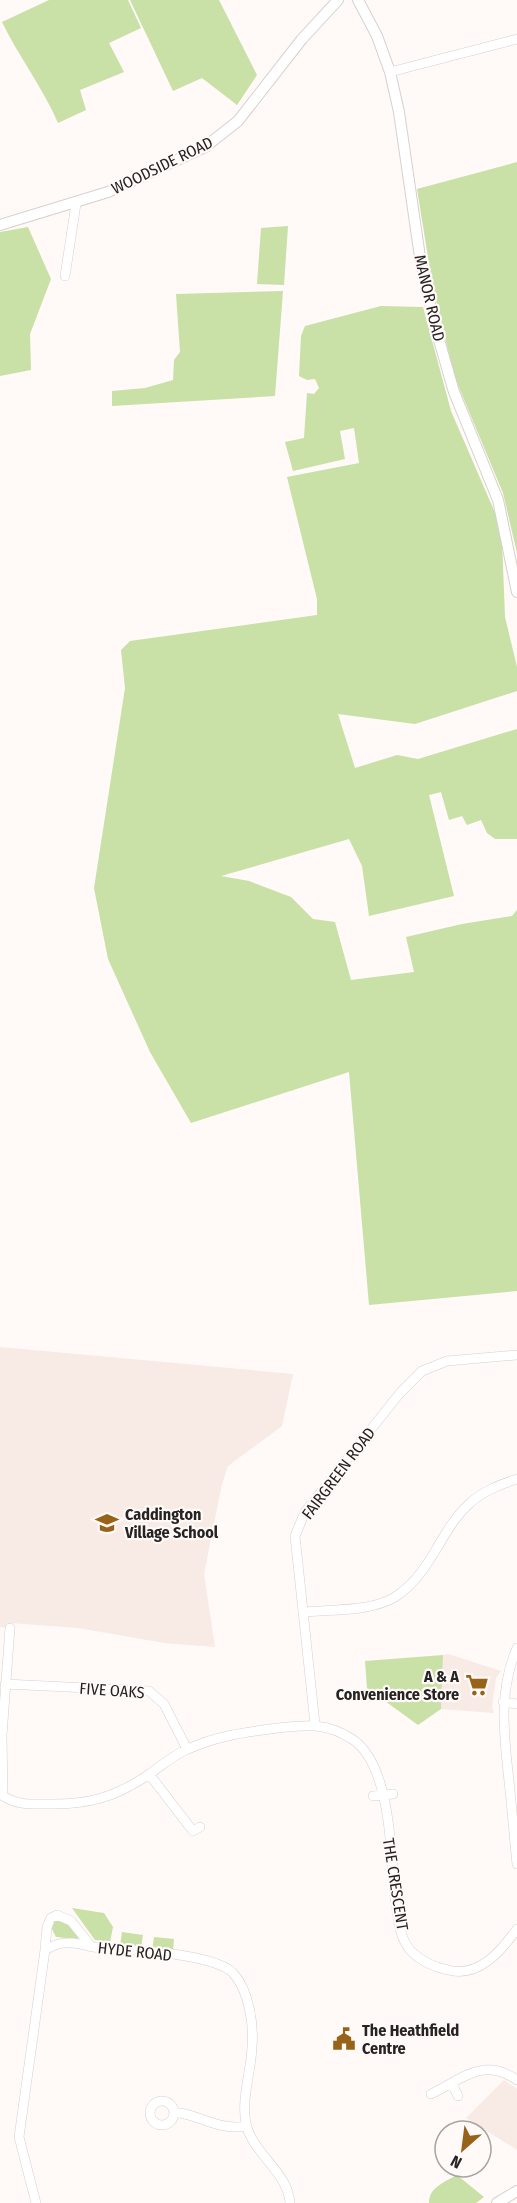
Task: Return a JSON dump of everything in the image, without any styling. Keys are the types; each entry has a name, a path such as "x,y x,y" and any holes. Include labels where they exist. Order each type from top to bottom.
{"street":[{"name":"WOODSIDE ROAD","path":"0,225 76,204 142,177 205,147 229,129 338,0"},
{"name":"MANOR ROAD","path":"358,0 377,36 390,72 399,112 418,245 435,326 454,392 498,500 517,592"},
{"path":"390,72 517,39"},
{"path":"65,276 76,204"},
{"name":"FAIRGREEN ROAD","path":"315,1724 296,1536 305,1512 400,1393 422,1371 447,1361 517,1355"},
{"path":"305,1612 374,1605 394,1597 413,1581 435,1555 454,1521 468,1505 490,1489 517,1479"},
{"path":"10,1628 2,1735 2,1797 14,1803 77,1805 106,1798 150,1774 187,1749"},
{"path":"517,1648 508,1672 503,1702 503,1733 510,1781 517,1864"},
{"name":"FIVE OAKS","path":"5,1684 148,1691 164,1704 187,1749"},
{"path":"503,1702 517,1704"},
{"name":"THE CRESCENT","path":"187,1749 237,1733 315,1724 354,1740 371,1761 388,1795 399,1928 411,1951 429,1965 451,1971 472,1970 496,1957 517,1929"},
{"path":"150,1774 194,1831"},
{"path":"373,1796 388,1795"},
{"path":"36,2203 19,2137 47,1927 51,1918 57,1915 71,1920 92,1947"},
{"name":"HYDE ROAD","path":"45,1950 56,1943 74,1942 92,1947 209,1960 233,1973 249,2009 253,2031 245,2110 247,2126 257,2148 280,2178 290,2203"},
{"path":"431,2094 489,2068 503,2071 517,2080"},
{"path":"452,2084 458,2096"},
{"path":"174,2112 190,2114 220,2128 247,2126"},
{"path":"497,2203 517,2191"}],"shaded area":[{"name":"Caddington Village School","path":"0,1347 293,1374 282,1426 228,1466 222,1484 204,1574 215,1647 164,1643 78,1628 10,1623 9,1628 0,1627"},
{"path":"448,1654 501,1671 496,1678 492,1707 494,1713 441,1709 443,1655"},
{"path":"504,2080 517,2089 517,2150 493,2135 493,2119 466,2118"}],"green space":[{"path":"49,0 128,0 141,28 109,43 124,72 80,90 86,110 58,123 2,22"},
{"path":"130,0 219,0 257,75 237,105 202,78 173,91"},
{"path":"517,162 517,553 503,493 455,378 433,288 417,189"},
{"path":"288,226 284,285 257,284 261,228"},
{"path":"28,227 51,279 30,334 31,370 0,376 0,232"},
{"path":"283,291 275,396 112,406 112,391 145,388 173,380 174,360 180,352 176,294"},
{"path":"381,306 423,307 451,411 496,515 502,541 505,617 517,667 517,691 415,724 338,714 355,768 397,755 418,759 517,729 517,839 495,839 487,833 481,820 467,825 462,816 449,820 441,792 429,795 454,896 369,916 362,866 349,839 221,876 249,881 291,897 313,919 335,922 351,980 414,972 406,937 462,924 512,916 517,910 517,1291 369,1305 349,1072 191,1123 150,1052 108,959 94,888 125,688 121,650 130,641 317,615 317,599 287,477 359,463 354,428 340,431 345,459 293,471 285,442 304,438 307,393 314,394 319,388 315,379 307,380 299,376 301,336 305,326"},
{"path":"443,1655 441,1709 418,1725 367,1688 365,1661"},
{"path":"72,1908 104,1913 113,1927 110,1942 95,1940"},
{"path":"54,1919 69,1922 78,1935 78,1939 56,1937 52,1929"},
{"path":"122,1932 143,1935 141,1948 120,1946"},
{"path":"154,1937 174,1939 173,1952 152,1950"},
{"path":"450,2179 462,2179 484,2197 476,2203 429,2203 432,2193"}],"place":[{"name":"Caddington Village School","path":"107,1523"},
{"name":"A & A Convenience Store","path":"477,1685"},
{"name":"The Heathfield Centre","path":"344,2039"}]}
